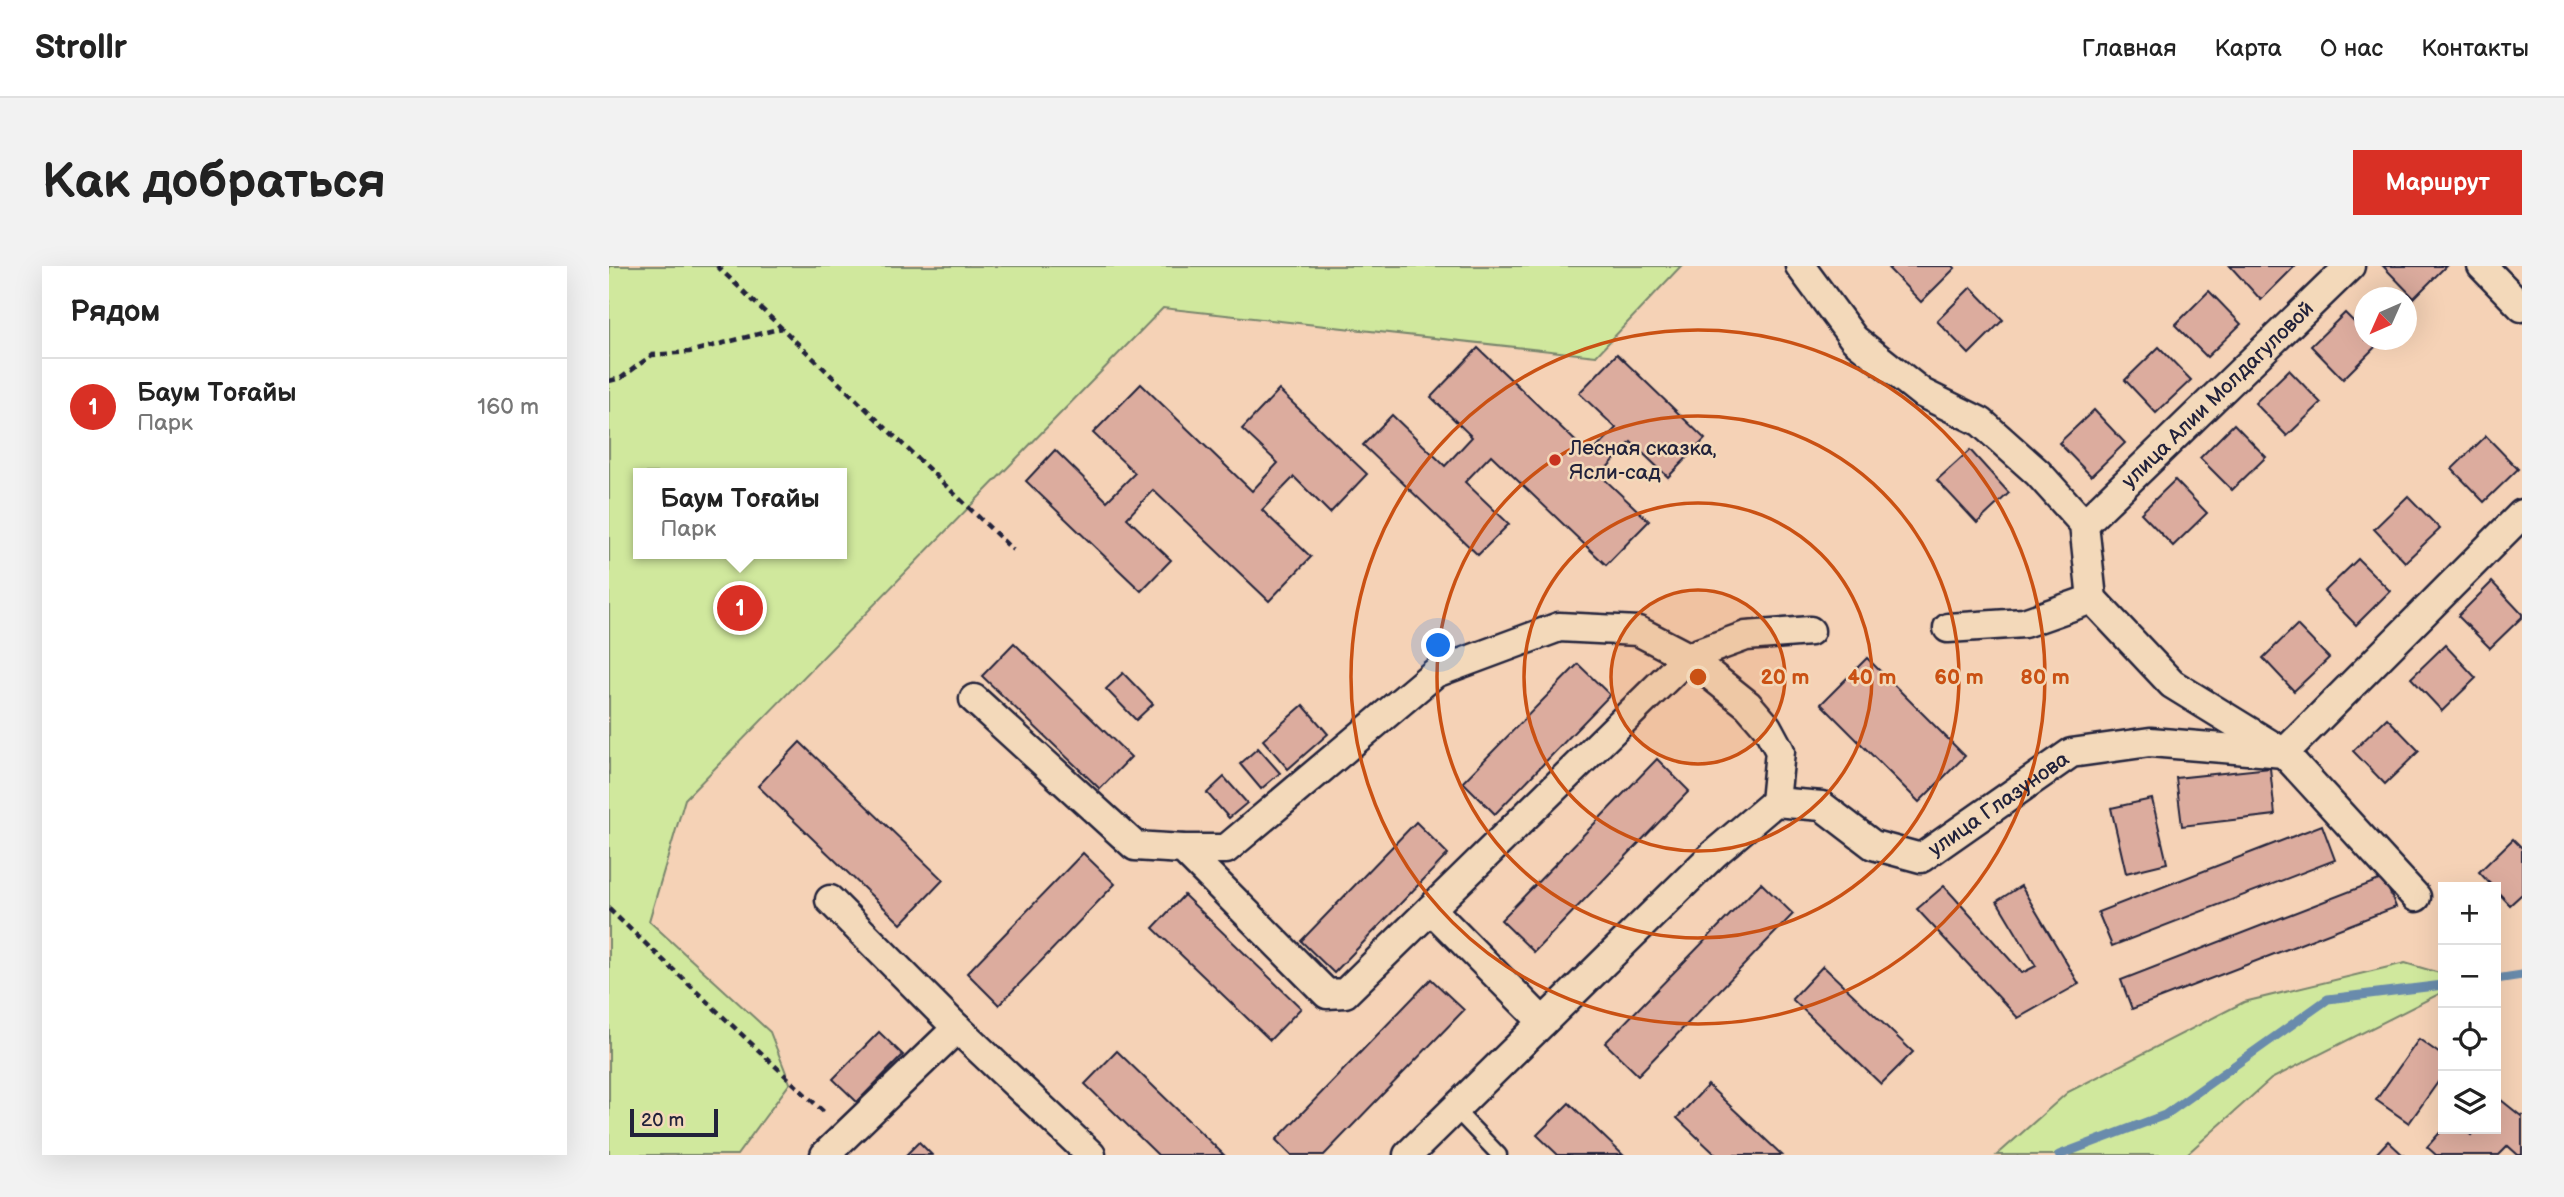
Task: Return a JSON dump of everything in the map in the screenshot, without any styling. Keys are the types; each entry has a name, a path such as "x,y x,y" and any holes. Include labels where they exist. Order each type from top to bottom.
{"street":[{"path":"1800,266 1854,339 1922,393 1981,422 2038,473 2084,524 2092,599 2172,684 2284,753 2416,897"},
{"name":"улица Алии Молдагуловой","path":"2084,524 2350,266"},
{"path":"2482,266 2522,307"},
{"path":"2284,753 2522,514"},
{"path":"1948,628 2024,623 2092,599"},
{"path":"974,699 1135,846 1183,849 1226,849 1435,673 1559,627 1638,631 1688,657 1748,705 1767,727 1780,751 1775,802 1715,853 1408,1155"},
{"path":"1183,849 1327,993 1345,993 1688,657 1746,636 1810,631"},
{"name":"улица Глазунова","path":"1775,802 1822,806 1873,845 1921,858 2071,753 2150,742 2284,753"},
{"path":"829,900 1078,1151"},
{"path":"1431,909 1543,1022"},
{"path":"825,1155 957,1028"}],"lane":[{"path":"1455,1109 1499,1155"}],"path":[{"path":"717,266 1013,550"},
{"path":"609,381 621,378 652,355 689,352 782,328"},
{"path":"609,909 847,1134"}],"green space":[{"path":"609,266 1681,266 1596,356 1163,308 685,799 649,921 770,1032 790,1083 737,1155 609,1155"},
{"path":"2405,963 2438,973 2438,995 2271,1079 2186,1155 1997,1155 2068,1092 2244,1002"}],"building":[{"path":"1892,266 1955,268 1921,302 1889,269"},
{"path":"2230,266 2295,266 2261,300"},
{"path":"2383,266 2446,266 2417,295 2417,287 2403,287"},
{"path":"1971,287 2003,320 1969,354 1937,321"},
{"path":"2209,291 2241,324 2207,357 2175,325"},
{"path":"2345,313 2354,322 2354,350 2372,350 2343,379 2311,346"},
{"path":"2159,347 2191,380 2156,413 2125,380"},
{"name":"Лесная сказка, Ясли-сад","path":"1478,348 1590,455 1616,428 1579,393 1617,354 1705,439 1668,477 1631,442 1600,475 1649,521 1606,565 1491,455 1465,482 1509,524 1478,555 1363,445 1392,415 1445,466 1472,437 1431,397"},
{"path":"2289,370 2321,403 2287,436 2255,403"},
{"path":"1141,384 1252,491 1278,463 1242,429 1279,390 1367,474 1330,513 1294,477 1262,510 1311,557 1269,601 1153,490 1127,518 1171,560 1141,591 1026,481 1055,450 1107,501 1135,473 1093,433"},
{"path":"2094,410 2125,443 2091,476 2059,443"},
{"path":"2234,424 2266,457 2232,490 2200,458"},
{"path":"2486,436 2518,469 2484,502 2452,469"},
{"path":"1970,450 2009,493 1977,523 1937,480"},
{"path":"2175,480 2207,513 2173,546 2141,513"},
{"path":"2408,496 2440,529 2405,562 2374,529"},
{"path":"2358,559 2390,591 2356,625 2324,592"},
{"path":"2492,582 2522,617 2490,648 2458,616"},
{"path":"2297,625 2329,658 2294,691 2263,658"},
{"path":"1014,643 1131,757 1100,789 982,676"},
{"path":"2445,645 2476,678 2442,711 2411,678"},
{"path":"1867,658 1965,756 1919,802 1821,704"},
{"path":"1578,664 1610,695 1495,814 1463,782"},
{"path":"1123,673 1153,704 1136,720 1106,689"},
{"path":"1303,705 1328,734 1288,769 1263,740"},
{"path":"2387,718 2419,751 2385,784 2353,751"},
{"path":"800,742 943,880 901,924 758,786"},
{"path":"1258,748 1280,773 1261,789 1240,764"},
{"path":"1657,759 1689,791 1534,952 1501,920"},
{"path":"2270,768 2275,815 2182,826 2176,778"},
{"path":"1224,777 1247,803 1229,818 1207,793"},
{"path":"2152,799 2167,863 2126,873 2111,808"},
{"path":"1416,822 1448,854 1334,973 1301,941"},
{"path":"2322,825 2335,860 2112,946 2098,912"},
{"path":"2513,839 2522,848 2522,894 2510,905 2501,895 2501,882 2488,882 2479,872"},
{"path":"1083,853 1115,884 999,1005 967,973"},
{"path":"2384,878 2396,907 2132,1009 2121,980"},
{"path":"1761,883 1793,914 1638,1075 1605,1043"},
{"path":"1944,886 2022,973 2036,966 1997,901 2021,886 2079,984 2018,1018 1917,909"},
{"path":"1184,895 1301,1008 1270,1040 1153,928"},
{"path":"1823,966 1913,1052 1881,1084 1792,999"},
{"path":"1431,979 1464,1010 1324,1155 1291,1155 1276,1140"},
{"path":"879,1032 903,1055 857,1102 833,1079"},
{"path":"2419,1039 2438,1052 2438,1082 2409,1123 2376,1100"},
{"path":"1117,1051 1224,1155 1158,1155 1085,1084"},
{"path":"1708,1085 1782,1155 1716,1155 1677,1118"},
{"path":"2501,1100 2521,1116 2522,1114 2522,1155 2518,1155 2508,1146 2499,1155 2436,1155 2427,1147 2439,1134 2501,1134"},
{"path":"1569,1103 1623,1155 1558,1155 1537,1135"},
{"path":"2388,1141 2403,1155 2375,1155"},
{"path":"919,1142 932,1155 906,1155"}],"waterway":[{"path":"2501,978 2522,975"},
{"path":"2059,1155 2165,1115 2328,999 2438,986"}],"place":[{"name":"Лесная сказка, Ясли-сад","path":"1555,460"},
{"name":"Баум Тоғайы","path":"740,608"}]}
